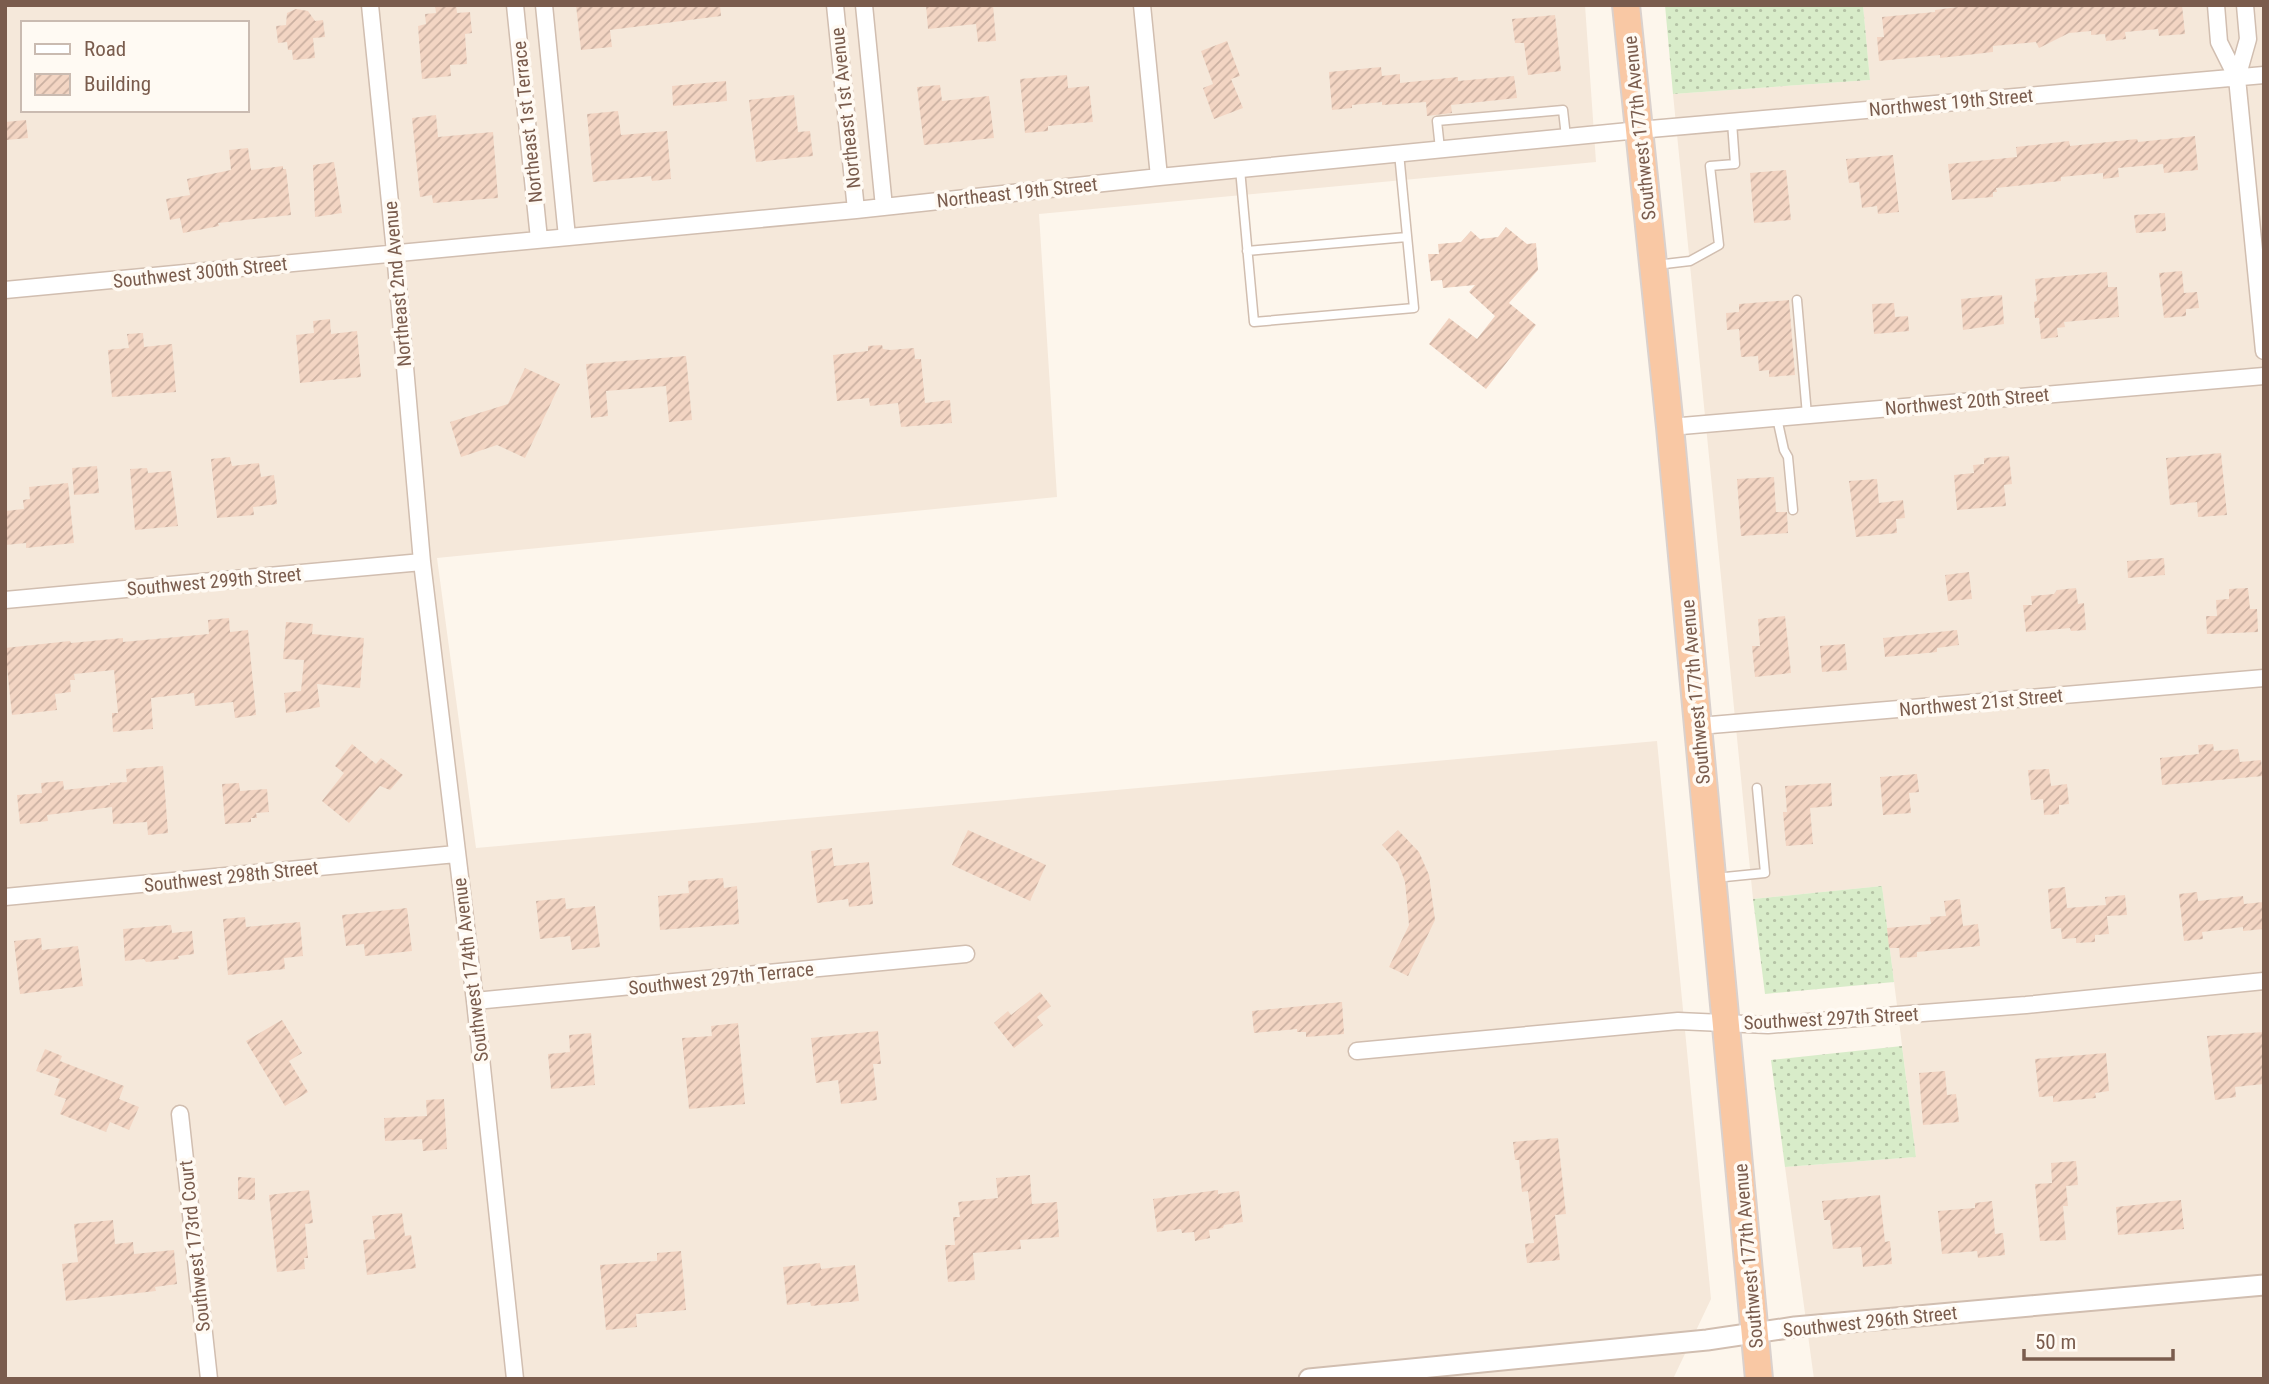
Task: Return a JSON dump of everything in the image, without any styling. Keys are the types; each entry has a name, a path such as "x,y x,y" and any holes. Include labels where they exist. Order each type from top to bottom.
{"highway":[{"name":"Southwest 177th Avenue","path":"1626,5 1670,426 1759,1379"}],"street":[{"name":"Northeast 2nd Avenue","path":"370,5 422,562"},
{"name":"Northeast 1st Terrace","path":"515,5 539,239"},
{"name":"Northeast 1st Terrace","path":"544,5 567,237"},
{"name":"Northeast 1st Avenue","path":"835,5 856,210"},
{"name":"Northeast 1st Avenue","path":"864,5 884,207"},
{"path":"1142,5 1159,177"},
{"path":"2216,5 2219,41 2237,78 2264,351"},
{"path":"2237,78 2248,39 2245,5"},
{"name":"Northwest 19th Street","path":"1639,130 2264,75"},
{"name":"Northeast 19th Street","path":"395,252 856,210 1639,130"},
{"name":"Southwest 300th Street","path":"5,290 395,252"},
{"name":"Northwest 20th Street","path":"1670,426 2264,376"},
{"name":"Southwest 299th Street","path":"5,600 422,562"},
{"name":"Southwest 174th Avenue","path":"422,562 475,1002 515,1379"},
{"name":"Northwest 21st Street","path":"1699,726 2264,678"},
{"name":"Southwest 298th Street","path":"5,897 456,854"},
{"name":"Southwest 297th Terrace","path":"475,1002 967,954"},
{"name":"Southwest 297th Street","path":"1357,1051 1678,1021 1768,1025 2264,981"},
{"name":"Southwest 173rd Court","path":"180,1114 209,1379"},
{"name":"Southwest 296th Street","path":"1309,1379 1693,1342 1795,1327 2264,1285"}],"lane":[{"path":"1440,149 1437,121 1563,110 1566,137"},
{"path":"1653,265 1690,261 1718,245 1710,166 1735,164 1732,122"},
{"path":"1240,169 1254,322 1414,308 1399,153"},
{"path":"1247,251 1407,237"},
{"path":"1797,300 1807,415"},
{"path":"1777,418 1788,457 1793,510"},
{"path":"1712,878 1765,873 1757,788"}],"shaded area":[{"path":"5,5 1585,5 1596,162 1039,214 1057,497 437,558 476,848 1657,741 1711,1299 1673,1379 5,1379"},
{"path":"1863,5 2264,5 2264,1379 1814,1379 1785,1167 1916,1157 1882,886 1753,899 1673,94 1870,80"}],"green space":[{"path":"1665,5 1863,5 1870,80 1673,94"},
{"path":"1882,886 1894,982 1765,994 1753,899"},
{"path":"1902,1046 1916,1157 1785,1167 1771,1060"}],"building":[{"path":"435,5 456,5 457,13 470,12 472,33 465,34 467,64 450,65 451,76 422,79 418,26 426,24 425,14 436,13"},
{"path":"576,5 720,5 721,16 610,30 612,47 581,50"},
{"path":"926,5 993,5 996,41 978,42 976,24 928,29"},
{"path":"1973,5 2182,5 2185,34 2159,36 2158,29 2125,32 2126,39 2106,41 2105,34 2091,35 2091,31 2069,33 2039,48 2036,42 1993,46 1993,52 1879,61 1877,37 1884,37 1882,17"},
{"path":"296,9 308,11 315,21 323,20 325,37 313,38 315,58 293,60 292,50 288,50 287,42 278,43 276,26 286,25 287,13"},
{"path":"1555,15 1561,71 1528,75 1524,43 1515,43 1512,19"},
{"path":"1227,41 1240,76 1231,79 1243,108 1214,119 1203,88 1213,84 1201,51"},
{"path":"1381,67 1382,76 1400,74 1400,83 1458,77 1458,81 1514,76 1517,98 1451,105 1452,113 1427,116 1426,102 1382,105 1382,102 1332,110 1329,72"},
{"path":"1067,75 1068,88 1089,86 1093,122 1048,126 1048,131 1025,133 1020,79"},
{"path":"726,81 727,101 673,106 672,86"},
{"path":"940,85 942,101 989,96 994,138 924,145 917,87"},
{"path":"794,95 798,132 810,131 813,156 756,162 749,100"},
{"path":"618,111 621,135 667,131 671,179 652,181 651,176 593,182 587,114"},
{"path":"436,115 438,137 493,132 498,198 433,203 432,195 420,197 412,118"},
{"path":"26,120 28,138 7,140 5,122"},
{"path":"2195,136 2198,170 2164,173 2163,164 2118,168 2119,177 2103,179 2103,173 2061,177 2061,181 1996,188 1997,192 1993,192 1993,197 1952,200 1948,164 2017,157 2016,147 2069,141 2070,146"},
{"path":"248,148 251,170 283,166 283,169 286,169 291,215 218,223 219,226 183,233 180,218 170,220 166,199 190,195 187,179 231,170 229,150"},
{"path":"1893,155 1899,212 1878,214 1877,206 1862,208 1859,182 1849,183 1846,159"},
{"path":"334,162 342,213 315,217 313,165"},
{"path":"1786,170 1791,220 1754,223 1750,173"},
{"path":"2165,213 2166,231 2136,233 2134,215"},
{"path":"1506,227 1527,244 1536,243 1538,270 1509,303 1536,325 1486,389 1429,344 1449,318 1477,339 1495,316 1469,292 1475,285 1443,288 1442,280 1431,281 1428,254 1439,254 1438,244 1461,242 1471,231 1480,239 1498,237"},
{"path":"2182,271 2184,293 2197,292 2199,308 2186,309 2186,316 2164,318 2159,273"},
{"path":"2107,272 2108,287 2117,287 2119,317 2064,322 2065,327 2057,328 2058,337 2041,339 2039,318 2035,318 2035,279"},
{"path":"2002,295 2004,324 1963,330 1961,299"},
{"path":"1789,300 1795,375 1769,377 1769,370 1759,371 1758,356 1741,357 1739,329 1727,330 1726,313 1739,312 1739,304"},
{"path":"1894,303 1895,317 1908,316 1909,331 1874,334 1872,304"},
{"path":"330,319 331,334 357,331 361,377 300,383 296,335 314,333 313,321"},
{"path":"143,333 144,347 172,344 176,392 112,397 108,350 129,348 127,334"},
{"path":"882,345 883,349 890,350 914,348 915,359 921,359 925,403 950,400 952,423 901,427 898,403 870,406 869,398 837,401 833,355 868,351 868,346"},
{"path":"686,356 692,420 669,422 666,386 606,391 608,416 591,418 586,364"},
{"path":"525,368 560,384 525,458 497,445 461,457 450,422 508,404"},
{"path":"2221,453 2227,515 2198,517 2197,502 2170,505 2166,458"},
{"path":"2009,456 2012,484 2004,485 2006,506 1957,510 1954,475 1974,473 1973,465 1984,464 1984,458"},
{"path":"230,457 232,466 259,463 261,477 274,475 277,504 253,507 254,515 217,518 211,459"},
{"path":"97,466 99,493 74,495 72,468"},
{"path":"147,468 148,473 171,471 178,526 135,530 130,469"},
{"path":"1774,477 1776,512 1787,512 1788,533 1741,536 1737,479"},
{"path":"1877,479 1879,503 1903,500 1905,518 1896,519 1897,533 1856,537 1849,481"},
{"path":"68,483 74,543 26,548 26,543 5,545 5,511 24,509 23,500 30,499 29,487"},
{"path":"2164,558 2165,575 2128,578 2127,561"},
{"path":"1969,572 1972,599 1948,601 1945,575"},
{"path":"2076,588 2078,604 2084,603 2086,630 2071,631 2070,628 2026,632 2023,605 2032,605 2031,596"},
{"path":"2248,588 2250,609 2257,609 2258,632 2207,634 2206,616 2217,616 2216,600 2229,599 2229,589"},
{"path":"1785,616 1791,673 1755,677 1752,646 1760,646 1758,619"},
{"path":"229,618 230,632 248,630 256,715 235,718 233,702 195,706 194,693 151,698 153,729 113,732 112,713 118,713 114,670 74,674 75,680 70,680 71,692 55,694 57,710 12,715 5,648 70,641 123,638 123,642 209,634 208,620"},
{"path":"286,622 313,624 312,634 364,638 360,688 317,684 320,707 286,713 284,693 301,691 304,660 283,659"},
{"path":"1957,630 1959,645 1937,648 1937,652 1885,657 1883,638"},
{"path":"1845,644 1847,670 1822,672 1820,646"},
{"path":"352,744 376,764 381,758 403,775 390,790 380,786 349,823 322,801 344,773 335,766"},
{"path":"2213,744 2214,751 2238,749 2240,762 2261,760 2263,776 2162,785 2160,758 2199,754 2198,745"},
{"path":"163,766 168,833 148,835 147,822 113,824 112,807 47,815 48,821 20,824 17,795 42,793 41,783 63,781 64,790 110,785 127,782 126,769"},
{"path":"2049,769 2051,786 2067,784 2069,804 2059,805 2059,814 2044,815 2043,799 2031,800 2028,770"},
{"path":"1917,774 1919,792 1909,793 1911,813 1883,815 1880,777"},
{"path":"239,783 240,791 267,789 269,812 256,813 257,818 251,818 251,822 225,824 222,784"},
{"path":"1831,783 1832,806 1810,808 1813,844 1786,846 1783,812 1787,812 1785,786"},
{"path":"968,830 1046,865 1030,901 952,865"},
{"path":"1398,830 1419,852 1429,875 1435,920 1408,976 1389,967 1409,925 1405,882 1398,863 1382,845"},
{"path":"832,848 834,866 869,862 873,904 849,907 848,899 817,903 811,851"},
{"path":"723,878 724,888 737,886 739,924 660,930 658,896 689,893 688,881"},
{"path":"2065,887 2067,908 2106,905 2105,897 2125,895 2127,915 2107,916 2109,934 2095,935 2095,942 2076,943 2076,938 2062,939 2061,928 2051,929 2048,889"},
{"path":"2197,892 2198,901 2243,896 2244,904 2264,902 2264,929 2243,931 2243,927 2202,932 2203,939 2184,941 2179,894"},
{"path":"565,898 566,909 595,906 600,947 572,950 570,936 540,939 536,901"},
{"path":"1960,899 1963,926 1978,924 1980,946 1917,952 1917,957 1900,958 1899,948 1889,948 1887,928 1931,924 1930,917 1946,916 1944,901"},
{"path":"407,908 412,951 365,956 364,944 346,946 342,915"},
{"path":"245,917 246,927 300,922 303,956 284,958 285,969 228,975 223,919"},
{"path":"171,925 172,933 192,931 194,954 178,956 179,959 125,961 123,929"},
{"path":"41,938 42,950 78,946 83,986 20,994 14,941"},
{"path":"1040,992 1051,1006 1037,1017 1043,1025 1014,1048 994,1023 1008,1011 1011,1015"},
{"path":"1342,1002 1344,1034 1306,1037 1306,1032 1297,1032 1297,1029 1254,1033 1252,1011"},
{"path":"282,1020 302,1053 289,1061 308,1092 285,1106 246,1041"},
{"path":"738,1023 745,1104 689,1109 682,1038 712,1036 711,1026"},
{"path":"878,1031 881,1064 873,1064 877,1100 841,1104 838,1080 816,1083 811,1038"},
{"path":"2264,1032 2264,1084 2235,1087 2236,1097 2215,1100 2207,1036"},
{"path":"591,1033 595,1085 551,1089 548,1054 570,1052 569,1035"},
{"path":"45,1049 62,1056 60,1061 124,1086 119,1099 139,1107 129,1130 110,1122 106,1132 60,1114 66,1099 54,1095 60,1079 36,1071"},
{"path":"2106,1053 2109,1091 2095,1093 2096,1098 2053,1102 2053,1096 2039,1097 2035,1059"},
{"path":"1945,1071 1947,1095 1956,1094 1959,1122 1923,1125 1919,1073"},
{"path":"444,1099 447,1149 423,1151 422,1139 385,1141 384,1118 427,1116 426,1100"},
{"path":"1558,1138 1566,1214 1555,1215 1560,1260 1527,1263 1525,1244 1534,1243 1528,1191 1522,1192 1519,1160 1515,1160 1513,1142"},
{"path":"2076,1161 2078,1185 2066,1186 2068,1206 2063,1206 2066,1240 2040,1241 2035,1184 2052,1183 2051,1163"},
{"path":"1030,1175 1032,1204 1057,1202 1059,1237 1020,1240 1021,1249 973,1253 975,1280 948,1282 945,1245 955,1245 953,1217 960,1217 958,1202 998,1198 996,1178"},
{"path":"238,1177 255,1178 255,1200 238,1199"},
{"path":"309,1190 313,1223 305,1224 308,1258 304,1258 305,1269 277,1272 269,1195"},
{"path":"1218,1190 1218,1194 1239,1191 1243,1222 1209,1230 1210,1238 1195,1241 1194,1232 1182,1233 1181,1229 1157,1232 1153,1199"},
{"path":"1880,1195 1885,1242 1890,1241 1892,1264 1863,1267 1861,1247 1833,1249 1830,1220 1824,1220 1822,1201"},
{"path":"2181,1200 2184,1229 2118,1235 2116,1207"},
{"path":"1992,1201 1995,1234 2003,1233 2005,1255 1978,1258 1977,1251 1942,1254 1938,1211 1975,1208 1975,1203"},
{"path":"402,1213 405,1236 411,1235 416,1268 367,1275 363,1240 375,1239 372,1216"},
{"path":"113,1220 115,1244 133,1242 134,1254 174,1250 177,1284 155,1287 156,1291 66,1301 62,1264 78,1262 74,1224"},
{"path":"681,1251 686,1310 636,1314 637,1327 606,1330 600,1265 657,1261 657,1253"},
{"path":"820,1263 821,1269 855,1265 859,1301 811,1306 810,1302 787,1305 783,1267"}]}
